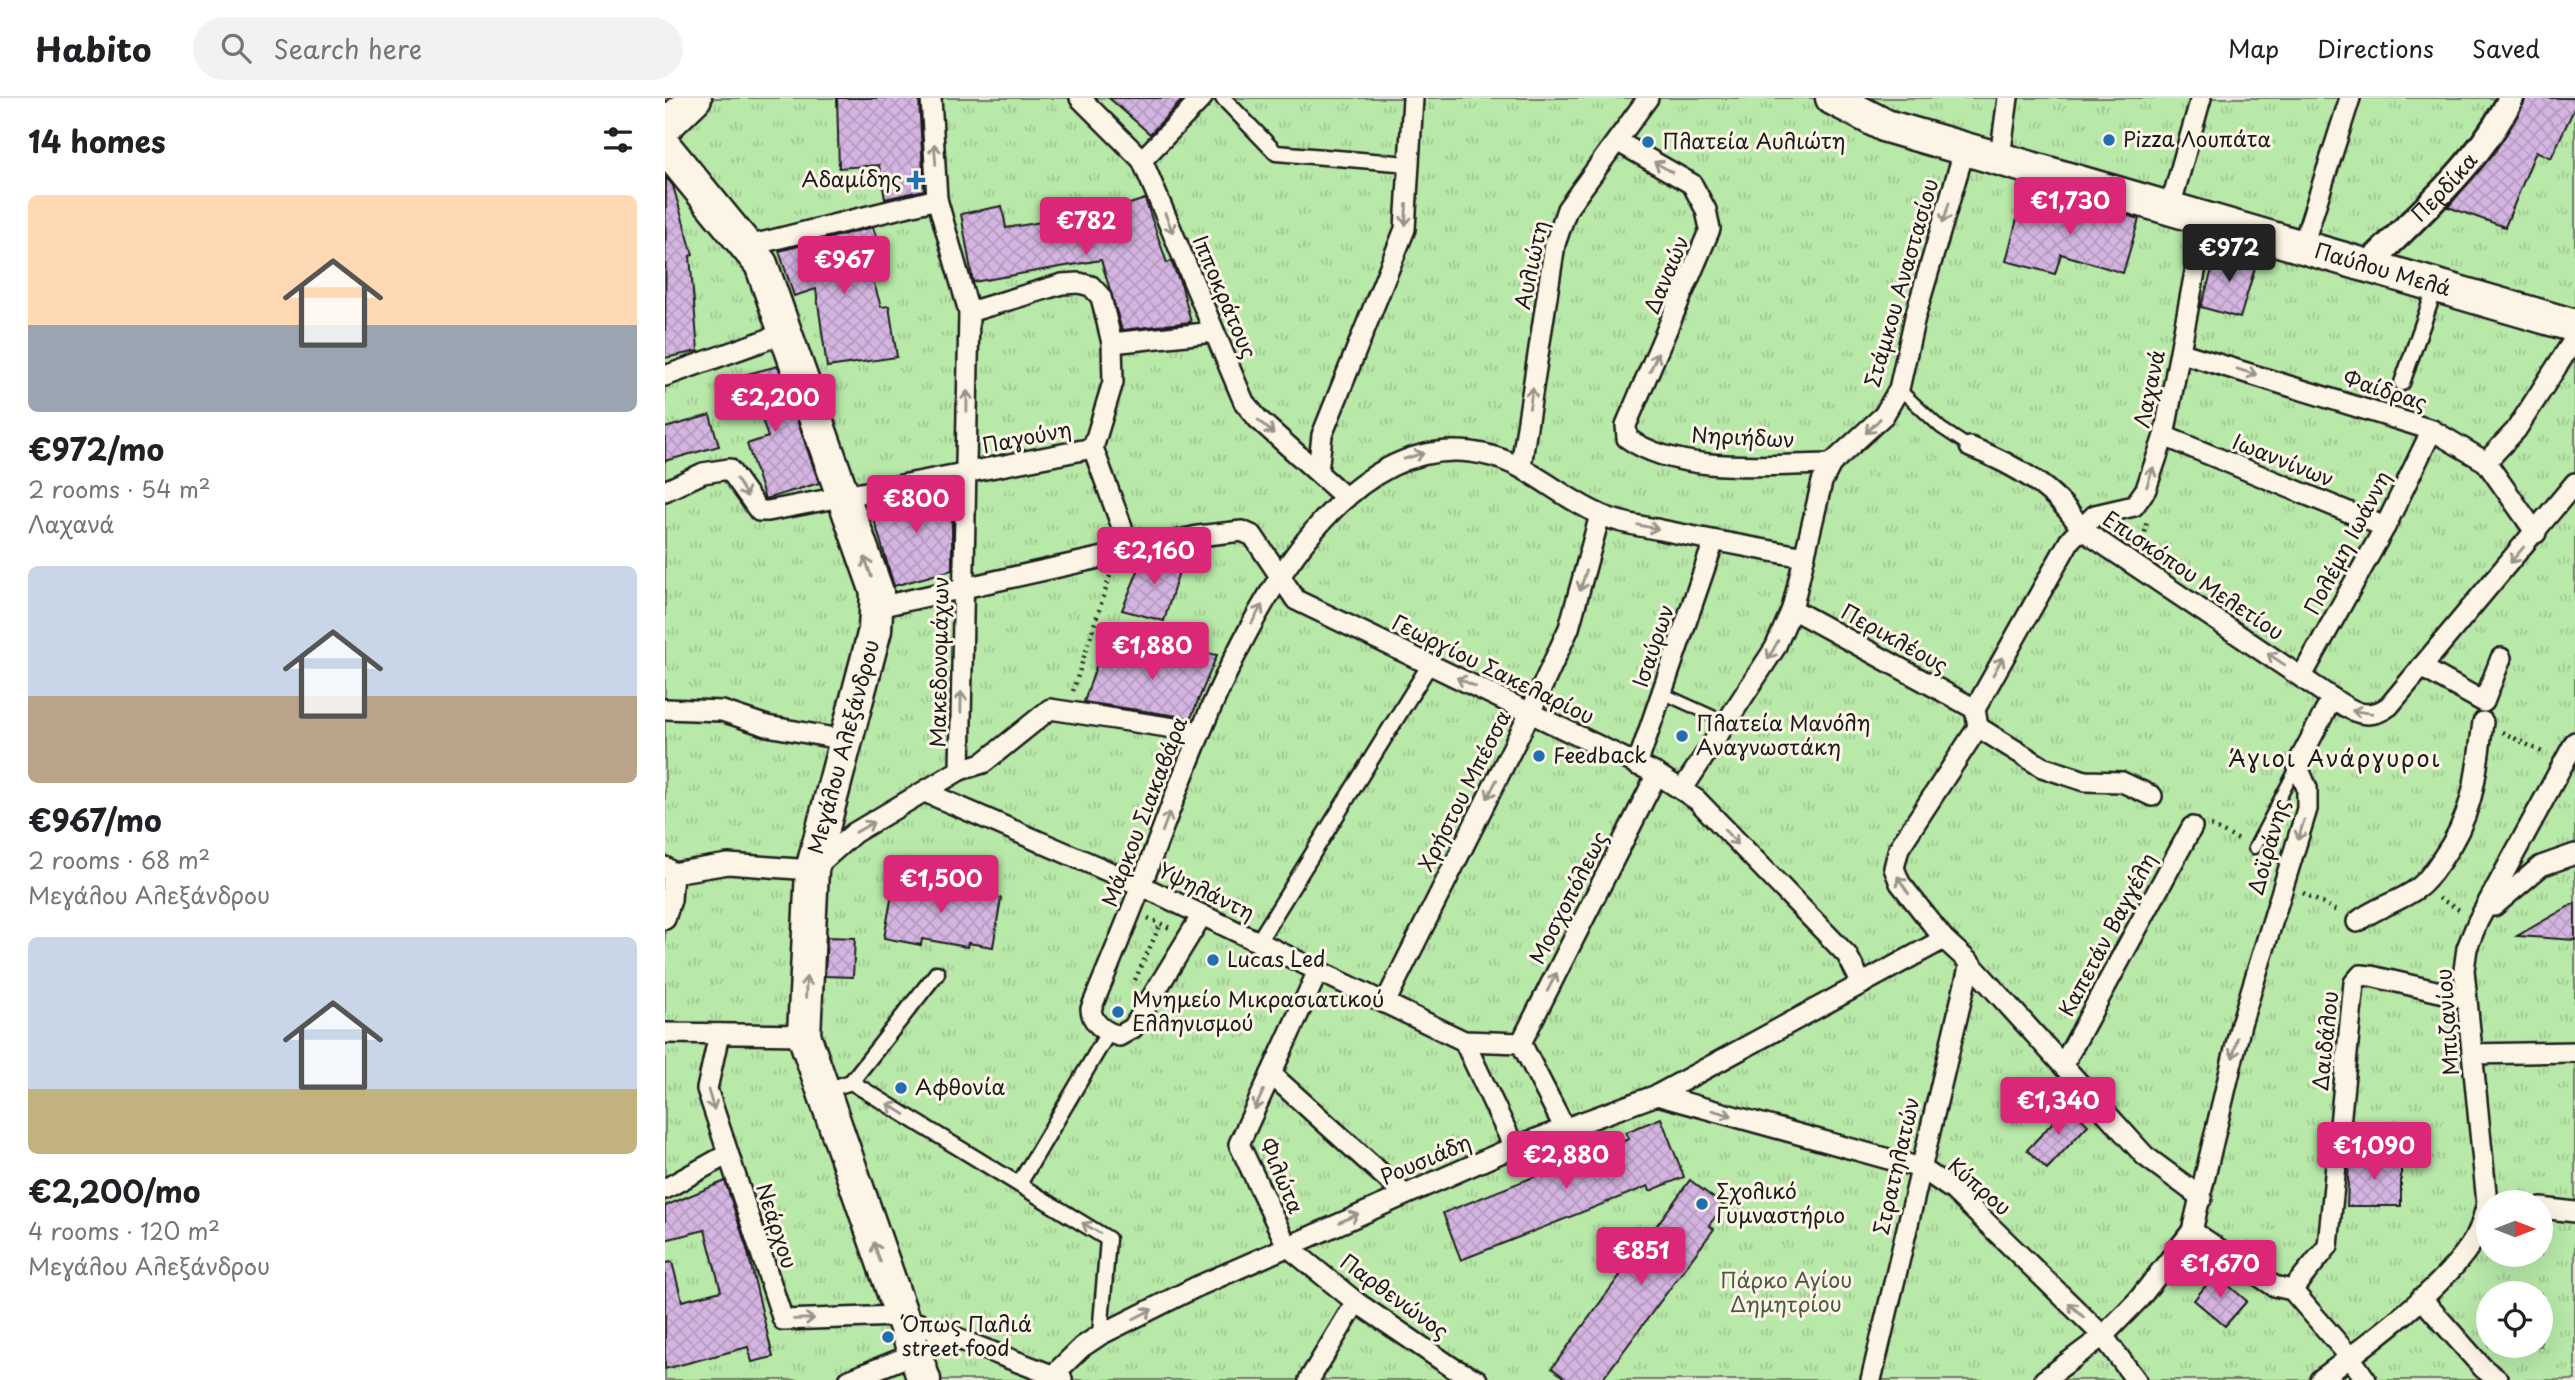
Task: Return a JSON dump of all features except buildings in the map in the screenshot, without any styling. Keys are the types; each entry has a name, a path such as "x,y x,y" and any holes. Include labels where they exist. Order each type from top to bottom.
{"main road":[{"path":"665,127 695,98"},
{"name":"Παύλου Μελά","path":"1844,102 1886,126 2575,326"},
{"name":"Μεγάλου Αλεξάνδρου","path":"665,147 748,246 765,274 877,592 878,607 812,870 804,1035 837,1086 899,1316 919,1367"}],"street":[{"name":"Μακεδονομάχων","path":"931,98 937,199 969,312 960,771"},
{"name":"Ιπποκράτους","path":"1080,98 1142,160 1244,402 1258,419 1346,498"},
{"path":"1142,160 1202,98"},
{"path":"1223,98 1276,153 1409,164"},
{"path":"1318,472 1322,435 1405,229 1413,98"},
{"name":"Αυλιώτη","path":"1521,466 1555,244 1567,209 1648,98"},
{"path":"2000,157 2008,98"},
{"path":"2170,207 2201,98"},
{"path":"2302,248 2350,98"},
{"name":"Περδίκα","path":"2366,267 2457,173 2491,133 2511,98"},
{"name":"Δαναών","path":"1617,141 1692,184 1702,202 1710,229 1626,425"},
{"name":"Στάμκου Αναστασίου","path":"1682,790 1775,648 1792,608 1822,482 1831,464 1884,415 1899,389 1915,317 1965,148"},
{"path":"748,246 937,199"},
{"name":"Λαχανά","path":"2146,489 2164,436 2206,219"},
{"path":"969,312 1062,284 1079,282 1091,286 1101,298 1112,343 1113,382 1093,448 1122,527 1117,554"},
{"path":"2402,383 2436,286"},
{"path":"1112,343 1214,332"},
{"path":"665,376 785,333"},
{"path":"2486,462 2517,430 2575,338"},
{"name":"Φαίδρας","path":"2182,353 2432,430 2486,462 2536,533"},
{"name":"Νηριήδων","path":"1626,425 1627,438 1637,445 1692,461 1749,465 1831,464"},
{"name":"Πολέμη Ιωάννη","path":"2302,676 2385,527 2432,430"},
{"name":"Ιωαννίνων","path":"2164,436 2385,527"},
{"name":"Επισκόπου Μελετίου","path":"1970,447 1997,457 2033,479 2072,513 2081,529 2332,698"},
{"name":"Παγούνη","path":"665,491 718,468 729,469 759,511 845,497 1093,448"},
{"name":"Μάρκου Σιακαβάρα","path":"1108,1033 1092,1015 1091,1009 1142,886 1200,732 1236,652 1279,577 1346,498 1394,463 1425,453 1468,451 1496,456 1521,466 1600,515 1713,541 1804,557"},
{"path":"2297,765 2332,698 2356,714 2380,713 2536,533 2575,483"},
{"path":"2146,489 2134,506 2095,515 2064,550 1977,718 1899,848 1894,868 1900,883 1944,939 1970,963 2145,1156 2202,1198"},
{"name":"Χρήστου Μπέσσα","path":"1385,1003 1530,713 1569,628 1600,515"},
{"name":"Γεωργίου Σακελαρίου","path":"878,607 1198,536 1242,531 1253,536 1296,600 1657,774 1697,800 1847,955 1862,984"},
{"name":"Ισαύρων","path":"1637,765 1713,541"},
{"name":"Περικλέους","path":"1792,608 1977,718 2042,767 2085,781 2122,782 2152,796"},
{"path":"2421,667 2484,702 2501,658"},
{"path":"1258,942 1430,664"},
{"path":"665,709 722,711 767,726 846,740"},
{"path":"665,919 671,900 669,870 728,864 812,870 854,833 960,771 983,763 1050,709 1200,732"},
{"path":"2357,922 2371,910 2420,887 2447,851 2466,819 2473,796 2483,722"},
{"name":"Μπιζανίου","path":"2487,1190 2466,998 2467,948 2478,921 2575,742"},
{"name":"Δοϊράνης","path":"2192,1231 2202,1198 2241,1024 2307,809 2307,788 2297,765"},
{"name":"Μοσχοπόλεως","path":"1521,1043 1657,774"},
{"name":"Υψηλάντη","path":"925,792 1142,886 1464,1041 1521,1043"},
{"name":"Καπετάν Βαγγέλη","path":"2063,1065 2192,827"},
{"path":"2478,921 2541,866 2575,854"},
{"path":"1019,1184 1108,1033 1119,1036 1133,1028 1202,915"},
{"name":"Ρουσιάδη","path":"1054,1378 1100,1335 1196,1287 1514,1147 1657,1095 1944,939"},
{"name":"Στρατηλατών","path":"1871,1380 1970,963"},
{"name":"Φιλώτα","path":"1287,1246 1239,1144 1318,971"},
{"path":"937,973 837,1086 1019,1184 1108,1238 1100,1335"},
{"name":"Δαιδάλου","path":"2292,1290 2328,1246 2354,983 2361,975 2466,998"},
{"path":"665,1033 804,1035"},
{"name":"Νεάρχου","path":"719,1034 707,1089 783,1320 899,1316"},
{"path":"1464,1041 1514,1147"},
{"path":"1521,1043 1565,1129"},
{"path":"2472,1054 2575,1052"},
{"path":"1271,1074 1404,1194"},
{"name":"Κύπρου","path":"1657,1095 1920,1168 1953,1190 2103,1336 2136,1380"},
{"path":"665,1189 728,1154"},
{"path":"2553,1210 2575,1212"},
{"path":"2044,1380 2103,1336 2139,1298 2192,1231 2274,1286 2292,1290 2350,1357 2366,1380"},
{"name":"Μπιζανίου","path":"2320,1380 2421,1298 2460,1258 2476,1237"},
{"name":"Παρθενώνος","path":"1287,1246 1452,1374 1478,1380"},
{"path":"2421,1298 2483,1368 2498,1380"},
{"path":"1309,1380 1356,1302"},
{"path":"899,1316 1054,1378"},
{"path":"849,1380 919,1367 956,1337"}],"lane":[{"name":"Επισκόπου Μελετίου","path":"1899,389 1941,428 1970,447"},
{"path":"1662,693 1728,723"},
{"path":"2254,848 2297,765"}],"path":[{"path":"2138,567 2149,512 2146,489"},
{"path":"1066,712 1117,554"},
{"path":"2483,722 2564,763"},
{"path":"2283,883 2357,922"},
{"path":"2420,887 2478,921"},
{"path":"1132,910 1189,937"},
{"path":"1129,992 1161,923"},
{"path":"1112,957 1163,980"}],"green space":[{"name":"Πάρκο Αγίου Δημητρίου","path":"665,98 2575,98 2575,1380 665,1380"}],"place":[{"name":"Pizza Λουπάτα","path":"2109,140"},
{"name":"Πλατεία Αυλιώτη","path":"1648,142"},
{"name":"Αδαμίδης","path":"916,180"},
{"name":"Πλατεία Μανόλη Αναγνωστάκη","path":"1682,736"},
{"name":"Feedback","path":"1539,756"},
{"name":"Lucas Led","path":"1213,960"},
{"name":"Μνημείο Μικρασιατικού Ελληνισμού","path":"1118,1012"},
{"name":"Αφθονία","path":"901,1088"},
{"name":"Σχολικό Γυμναστήριο","path":"1702,1204"},
{"name":"Όπως Παλιά street food","path":"888,1337"}],"district":[{"name":"Άγιοι Ανάργυροι","path":"2335,759"}]}
